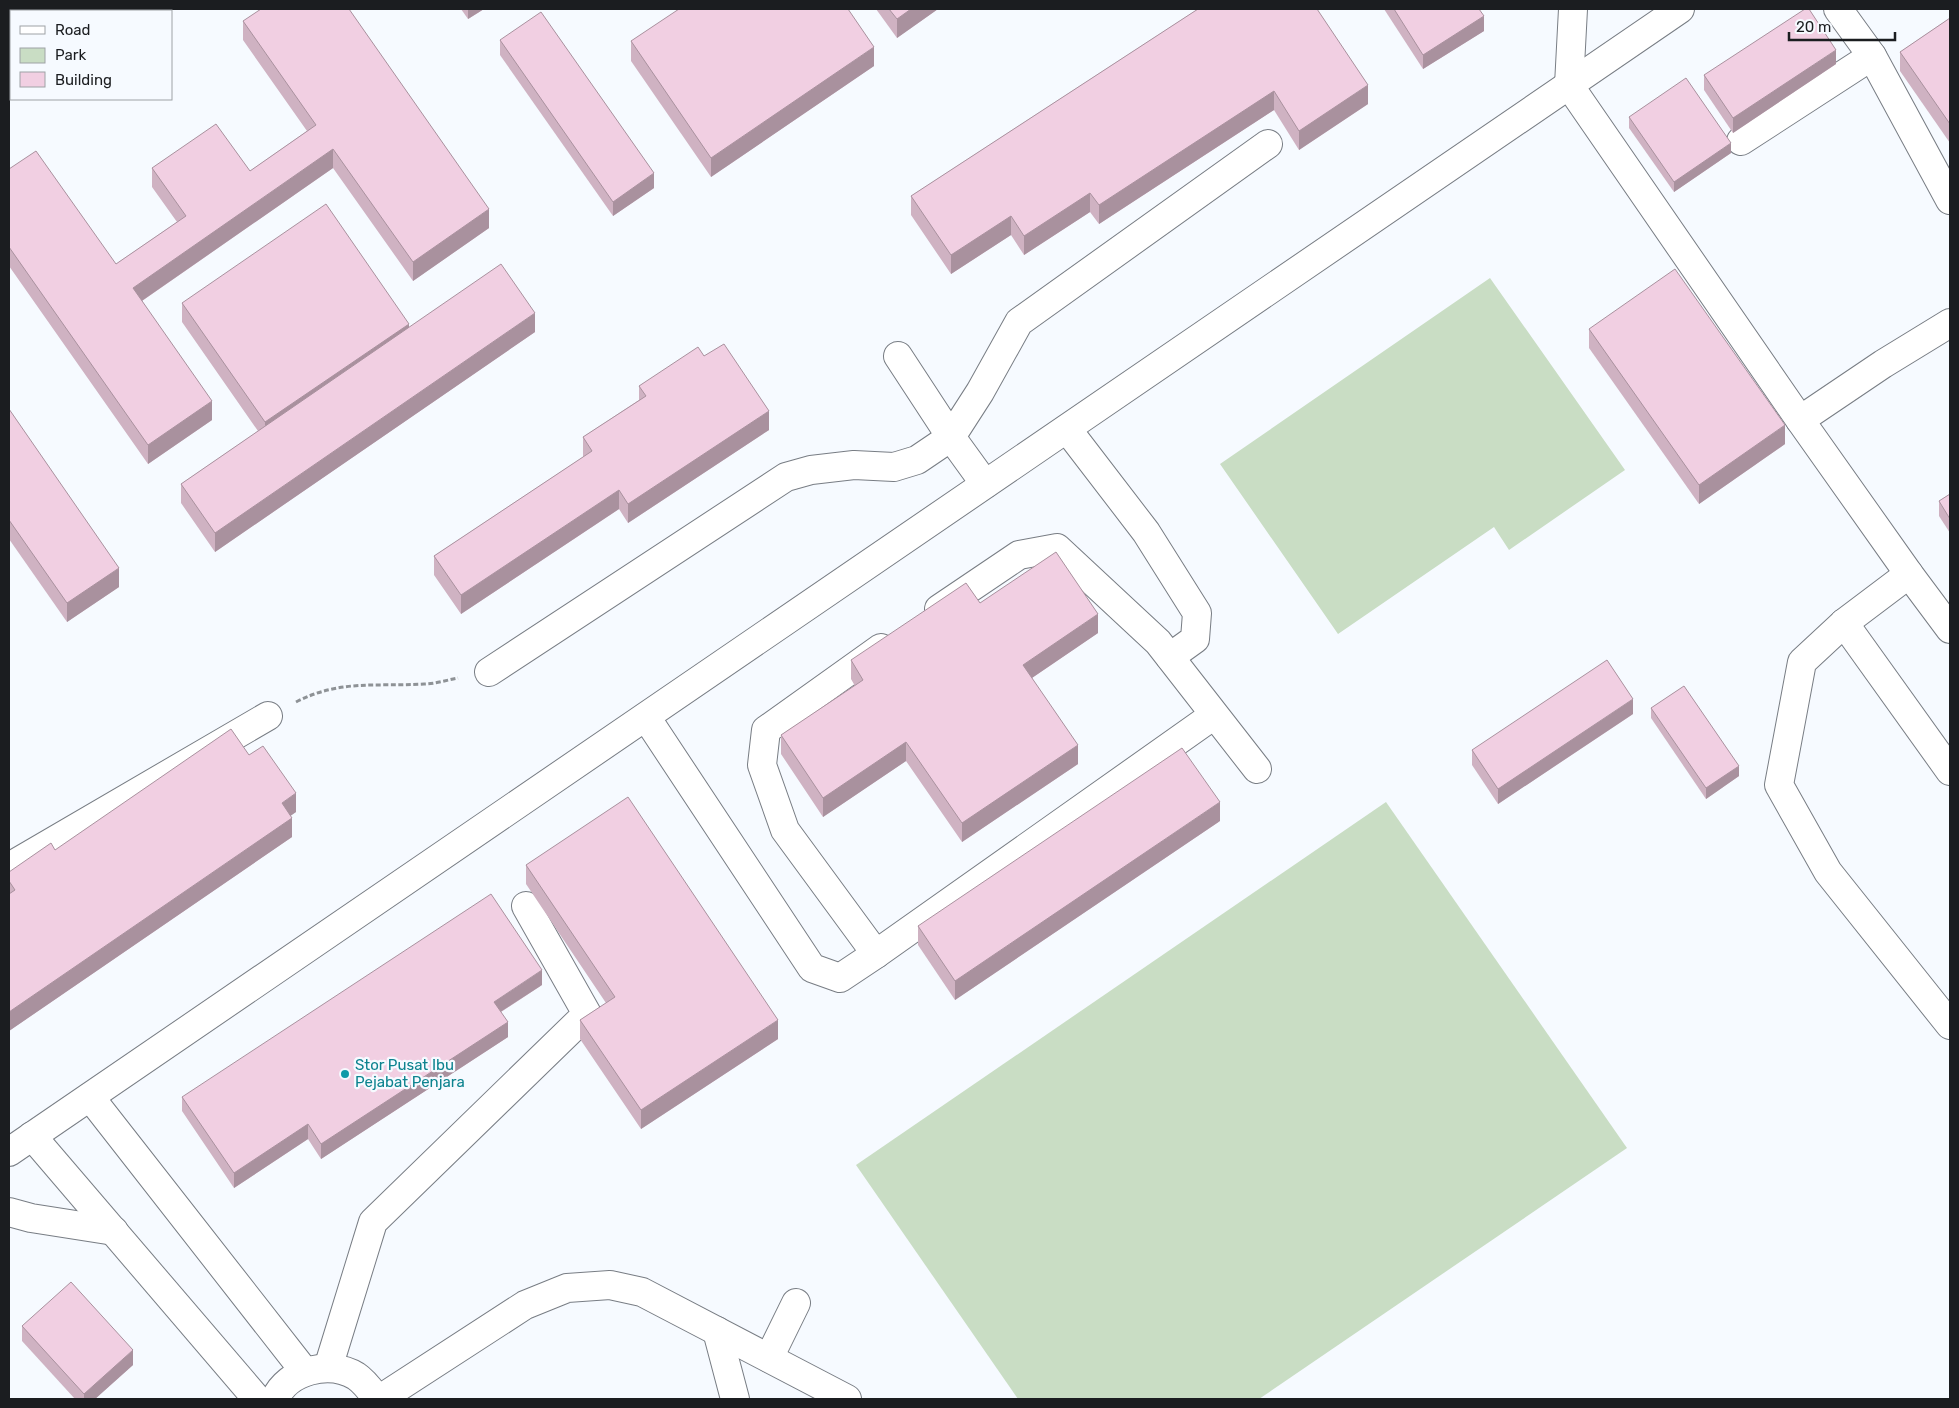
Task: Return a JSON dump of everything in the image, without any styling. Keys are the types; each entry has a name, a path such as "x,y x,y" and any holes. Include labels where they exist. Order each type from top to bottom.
{"lane":[{"path":"1573,9 1569,85 1800,420 1909,574 1949,626"},
{"path":"9,1152 1680,9"},
{"path":"1838,9 1872,56 1950,200"},
{"path":"1741,141 1872,56"},
{"path":"489,672 786,476 811,470 854,465 894,467 917,460 950,437 980,392 1019,322 1268,144"},
{"path":"1800,420 1883,364 1950,323"},
{"path":"898,356 950,437 985,484"},
{"path":"1067,429 1146,532 1197,613 1195,639 1170,657"},
{"path":"922,620 1019,555 1056,548 1158,642 1257,769"},
{"path":"1909,574 1844,623 1802,662 1779,785 1828,872 1950,1025"},
{"path":"1844,623 1950,771"},
{"path":"876,954 785,830 762,765 766,730 898,636"},
{"path":"646,717 812,968 840,978 1214,714"},
{"path":"9,867 268,716"},
{"path":"316,1370 373,1222 587,1014 526,906"},
{"path":"90,1097 316,1370"},
{"path":"32,1136 257,1399"},
{"path":"9,1212 31,1218 114,1231"},
{"path":"275,1399 288,1381 316,1370 342,1370 355,1376 379,1399 525,1305 567,1288 610,1285 642,1292 847,1399"},
{"path":"769,1358 796,1303"},
{"path":"718,1331 735,1399"}],"path":[{"path":"268,716 312,694 348,685 426,684 489,672"}],"green space":[{"path":"1490,278 1625,470 1509,550 1494,527 1338,634 1220,464"},
{"path":"1386,802 1627,1148 1259,1399 1018,1399 856,1165"}],"building":[{"path":"261,9 349,9 489,209 413,262 333,149 133,288 212,401 148,445 9,247 9,169 36,151 116,264 186,216 152,168 216,124 250,171 316,125 243,21"},
{"path":"679,9 848,9 874,47 711,158 631,41"},
{"path":"889,9 911,9 897,19"},
{"path":"1198,9 1317,9 1368,85 1299,131 1274,91 1099,205 1090,193 1024,236 1011,216 951,255 911,196"},
{"path":"1394,9 1479,9 1484,16 1423,55"},
{"path":"1805,9 1809,9 1836,50 1733,118 1704,75"},
{"path":"541,12 654,173 613,202 500,40"},
{"path":"1950,18 1950,124 1900,52"},
{"path":"1686,78 1731,143 1674,182 1629,117"},
{"path":"326,204 409,324 265,422 182,303"},
{"path":"501,264 535,313 215,533 181,484"},
{"path":"1675,269 1785,425 1699,485 1589,329"},
{"path":"724,344 769,411 628,504 619,490 461,595 434,556 592,451 583,437 646,396 639,386 698,347 704,356"},
{"path":"9,409 119,568 67,603 9,520"},
{"path":"1950,494 1950,519 1939,501"},
{"path":"1056,552 1098,614 1023,665 1078,745 962,823 906,742 823,798 781,735 863,680 851,660 966,583 980,603"},
{"path":"1607,660 1633,699 1498,789 1472,750"},
{"path":"1684,686 1739,766 1706,788 1651,708"},
{"path":"231,729 249,755 263,746 296,793 282,803 292,818 9,1012 9,894 15,890 9,881 9,872 51,843 55,850"},
{"path":"1182,748 1220,802 955,981 918,926"},
{"path":"628,797 778,1020 641,1110 580,1020 615,997 526,865"},
{"name":"Stor Pusat Ibu Pejabat Penjara","path":"491,894 542,970 494,1002 508,1022 321,1144 308,1124 234,1173 182,1097"},
{"path":"71,1282 133,1350 84,1394 22,1326"}],"place":[{"name":"Stor Pusat Ibu Pejabat Penjara","path":"345,1074"}]}
